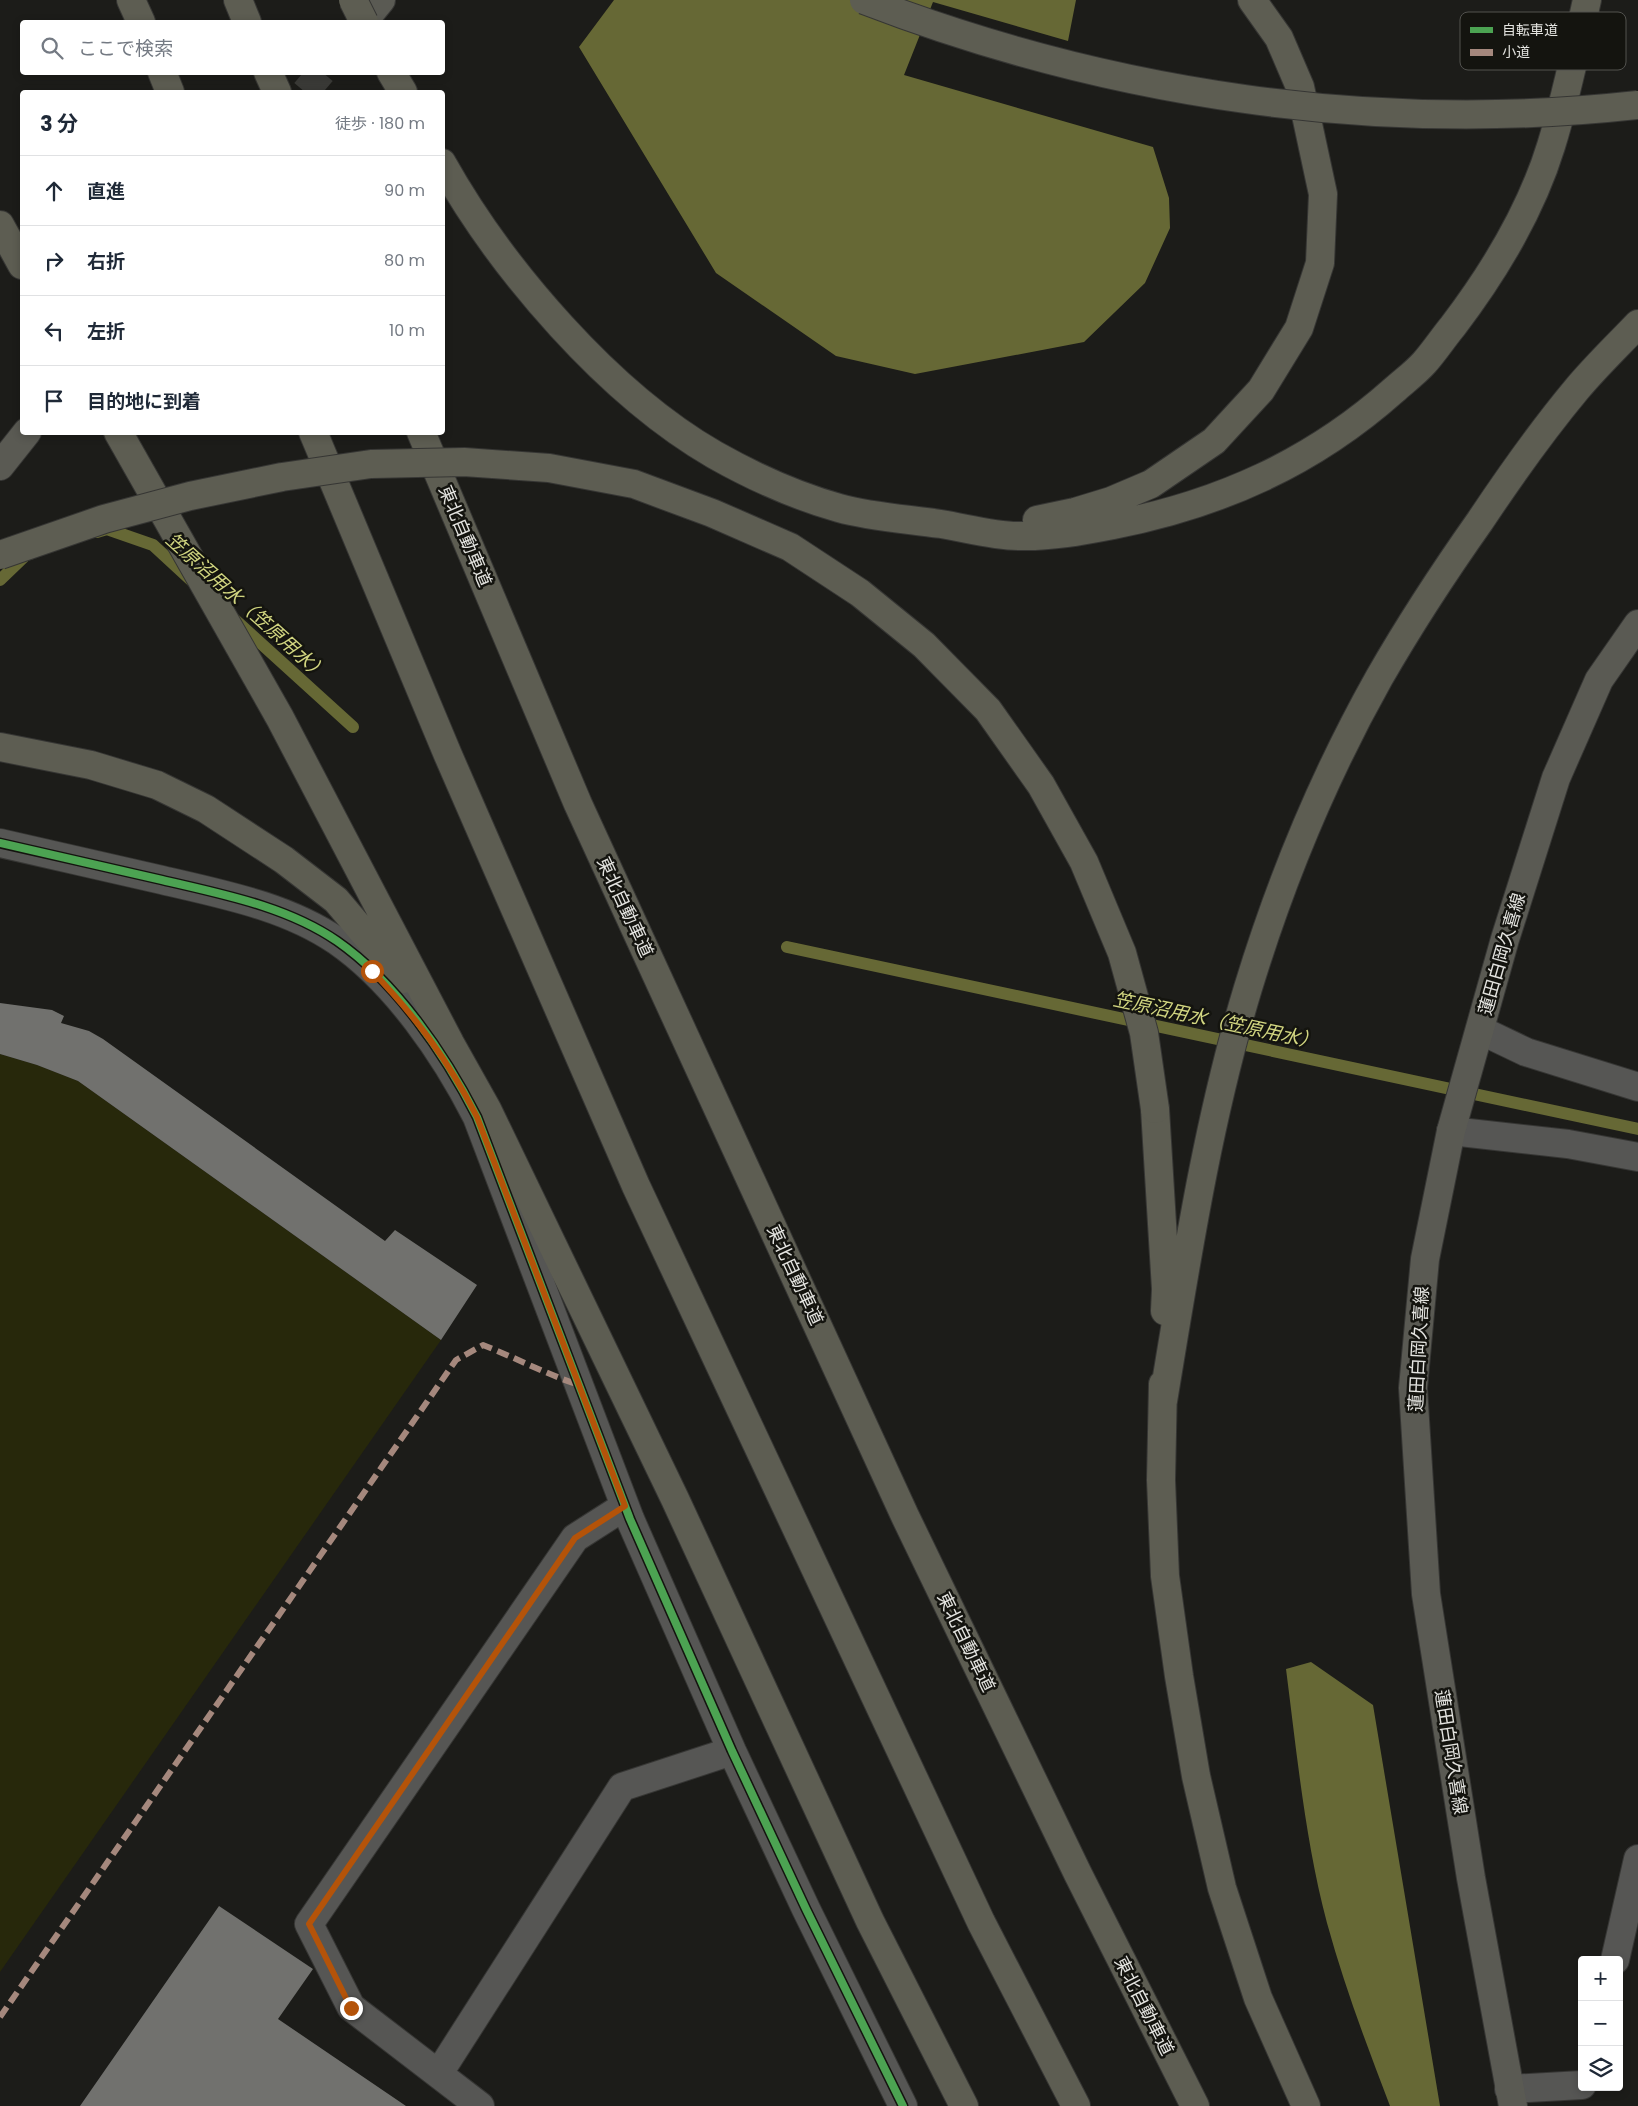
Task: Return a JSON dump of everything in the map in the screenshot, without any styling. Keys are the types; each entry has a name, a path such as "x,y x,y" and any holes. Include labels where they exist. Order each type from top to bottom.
{"highway":[{"path":"132,0 140,20"},
{"path":"238,0 246,20"},
{"path":"353,0 363,20"},
{"path":"864,0 968,37 1042,57 1196,92 1280,105 1435,115 1593,110 1638,105"},
{"path":"966,528 1021,524 1075,512 1111,501 1151,484 1214,441 1261,390 1298,328 1320,263 1323,194 1300,87 1279,38 1252,0"},
{"path":"447,171 502,256 571,336 639,401 713,454 797,494 843,509 1017,536 1079,531 1154,517 1224,495 1298,461 1365,416 1424,363 1473,299 1503,253 1532,195 1550,149 1573,70"},
{"path":"163,75 169,90"},
{"path":"269,75 276,90"},
{"path":"393,75 402,90"},
{"path":"0,225 20,261"},
{"path":"1162,1401 1191,1238 1215,1118 1248,988 1283,887 1329,776 1379,679 1439,579 1537,440 1578,388 1638,324"},
{"path":"120,435 280,718 450,1043 487,1109 675,1499 870,1921 964,2106"},
{"path":"314,435 448,755 636,1186 981,1922 1076,2106"},
{"name":"東北自動車道","path":"422,435 578,804 905,1516 1073,1866 1194,2106"},
{"path":"0,555 104,520 171,501 282,477 371,464 464,462 549,468 634,484 712,513 790,547 860,593 924,645 988,710 1041,785 1084,862 1122,953 1144,1032 1155,1109 1166,1289 1161,1480 1166,1576 1178,1676 1196,1776 1222,1888 1258,1998 1306,2106"},
{"path":"0,747 91,765 157,785 206,809 284,860 336,900 391,963 450,1043"}],"main road":[{"path":"366,20 382,0"},
{"path":"0,466 25,435"},
{"name":"蓮田白岡久喜線","path":"1511,2098 1471,1878 1426,1594 1413,1388 1425,1259 1451,1131 1505,939 1556,778 1599,680 1638,624"}],"street":[{"path":"0,843 218,893 295,918 337,941 372,971 399,1000 442,1055 477,1117 625,1506 732,1751 806,1910 902,2106"},
{"path":"1480,1030 1526,1052 1638,1086"},
{"path":"1451,1131 1568,1144 1638,1157"},
{"path":"480,2106 351,2008 309,1924 575,1538 625,1506"},
{"path":"439,2073 622,1787 732,1751"},
{"path":"1616,1956 1638,1859"},
{"path":"1511,2098 1578,2085"},
{"path":"1588,2091 1589,2106"}],"shaded area":[{"path":"614,0 1076,0 1068,41 933,2 904,75 1153,147 1169,198 1170,228 1145,283 1084,342 915,374 836,356 716,273 579,47"},
{"path":"0,1054 37,1065 78,1081 441,1340 0,1972"},
{"path":"1311,1662 1373,1705 1440,2106 1390,2106 1356,2015 1327,1923 1307,1829 1286,1669"}],"building":[{"path":"0,1003 52,1010 64,1016 61,1023 89,1031 103,1039 385,1241 395,1230 477,1285 441,1340 78,1081 37,1065 0,1054"},
{"path":"219,1906 313,1969 278,2019 406,2106 80,2106"}],"waterway":[{"name":"笠原沼用水（笠原用水）","path":"97,532 107,529 153,545 192,581"},
{"name":"笠原沼用水（笠原用水）","path":"0,580 26,555 30,554"},
{"name":"笠原沼用水（笠原用水）","path":"233,618 353,727"},
{"name":"笠原沼用水（笠原用水）","path":"787,947 1638,1129"}],"tunnel":[{"path":"307,90 319,75"}],"marked path":[{"path":"0,2017 456,1360 483,1345 579,1385"}],"cycle path":[{"path":"0,843 230,896 275,910 296,919 337,941 359,958 399,998 434,1044 477,1117 630,1519 732,1751 806,1909 903,2106"}],"route":[{"path":"351,2008 309,1924 575,1538 625,1506 477,1117 442,1055 406,1007 372,971"}]}
